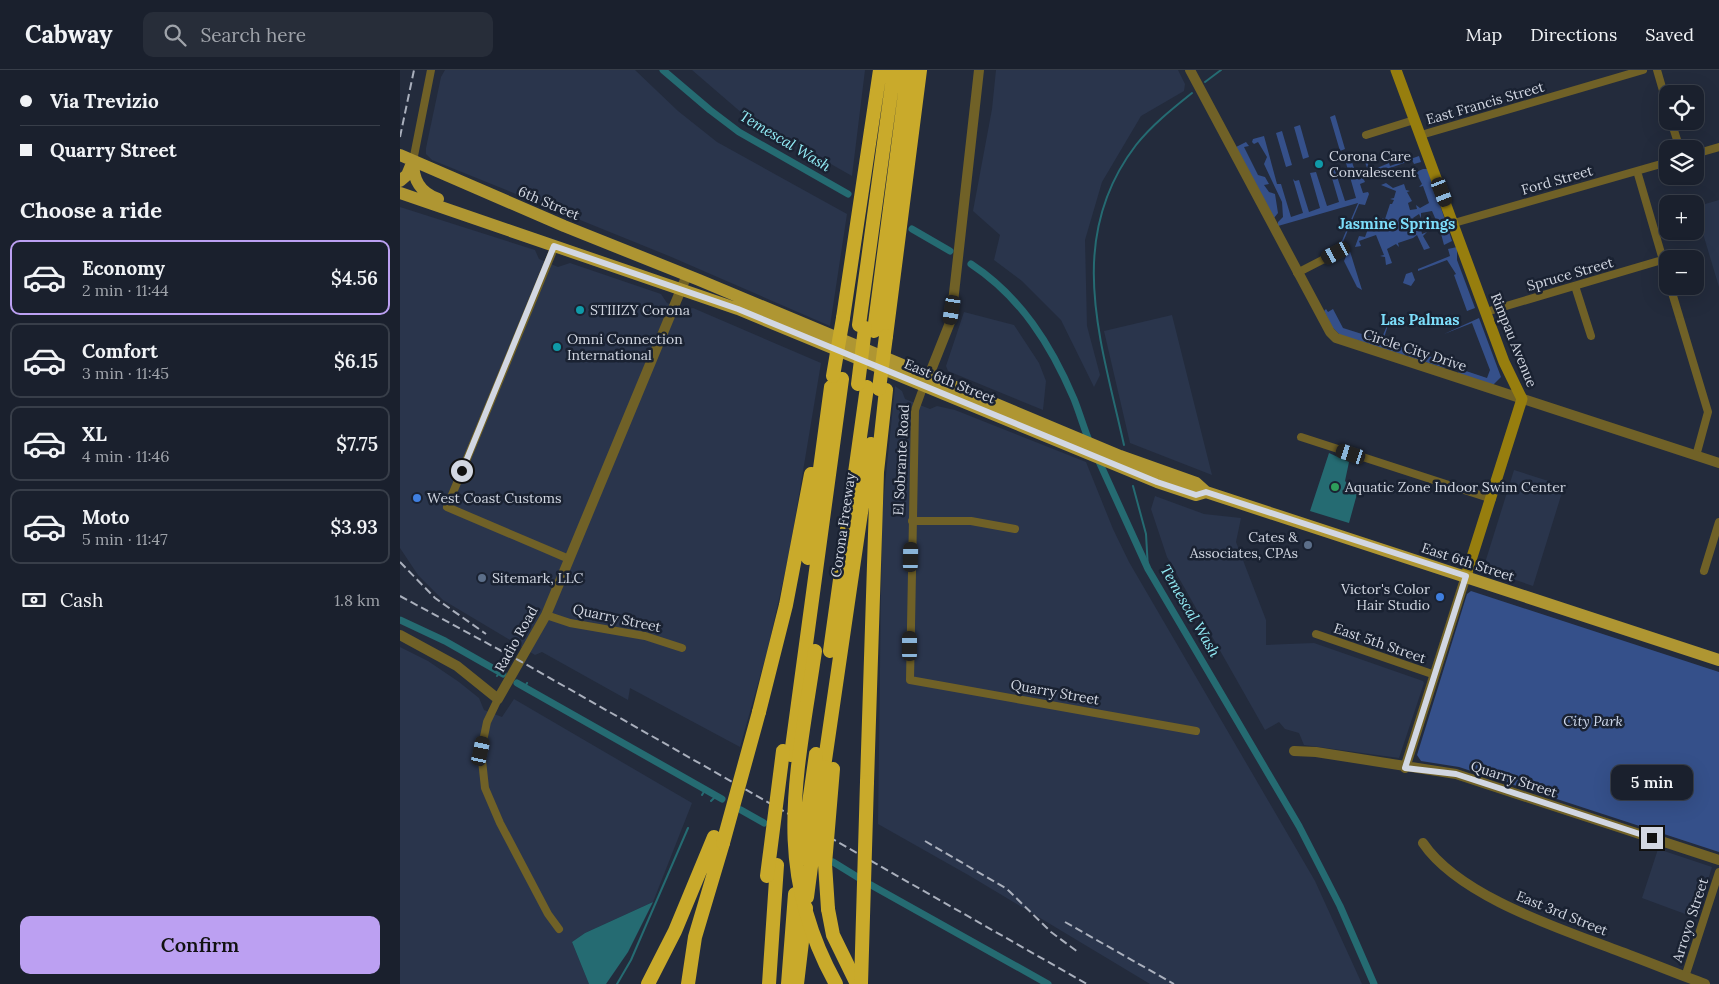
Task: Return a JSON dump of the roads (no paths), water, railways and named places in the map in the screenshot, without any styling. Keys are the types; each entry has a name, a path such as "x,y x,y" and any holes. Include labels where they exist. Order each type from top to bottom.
{"highway":[{"name":"Corona Freeway","path":"828,768 863,327 882,188 880,70"},
{"path":"882,188 888,70"},
{"path":"882,188 894,70"},
{"path":"788,984 801,896 859,384 863,327 882,188 901,70"},
{"path":"882,188 908,70"},
{"name":"Corona Freeway","path":"761,984 768,876 787,753 823,444 859,384 888,375 883,358 863,327 882,188 920,70"},
{"path":"836,984 802,905 794,853 795,788 859,384"},
{"path":"769,984 787,753 859,384"},
{"path":"859,384 877,482 862,984"},
{"path":"688,984 695,937 719,840 759,712 784,613 812,465 823,444"},
{"path":"818,652 803,780 802,852 812,905 831,959 845,984"},
{"path":"797,984 801,896 828,768"},
{"path":"828,768 825,844 828,909 833,935 857,984"},
{"path":"648,984 719,840"}],"main road":[{"name":"Rimpau Avenue","path":"1396,70 1504,362 1522,399 1492,499 1466,576"},
{"name":"6th Street","path":"400,155 587,236 688,275"},
{"path":"400,181 408,175 413,161"},
{"path":"413,161 413,175 424,192 471,211 493,225"},
{"path":"400,193 682,290"},
{"name":"East 6th Street","path":"688,275 1072,448 1196,495 1206,492"},
{"name":"East 6th Street","path":"682,290 748,313 926,382 1068,434 1116,455 1196,483 1206,492 1719,660"}],"street":[{"path":"413,161 431,70"},
{"name":"El Sobrante Road","path":"910,680 915,410 949,326 954,302 960,230 979,70"},
{"name":"Circle City Drive","path":"1190,70 1297,274 1330,332 1336,338 1719,463"},
{"name":"East Francis Street","path":"1421,135 1643,70"},
{"path":"1656,70 1661,85"},
{"name":"East Francis Street","path":"1366,134 1414,120"},
{"path":"1704,151 1719,147"},
{"name":"Ford Street","path":"1454,223 1659,165"},
{"path":"1636,171 1659,250"},
{"path":"554,246 541,283 447,507 569,559"},
{"path":"1297,274 1336,253"},
{"name":"Spruce Street","path":"1486,312 1659,261"},
{"name":"Radio Road","path":"559,929 536,891 485,788 481,751 487,722 546,614 688,275"},
{"path":"1575,286 1592,336"},
{"path":"1673,295 1708,412 1696,456"},
{"path":"1301,437 1492,499"},
{"path":"912,521 971,521 1015,529"},
{"path":"1704,571 1719,522"},
{"name":"Rimpau Avenue","path":"1405,768 1466,576"},
{"name":"Quarry Street","path":"546,614 570,623 645,636 682,648"},
{"name":"East 5th Street","path":"1316,634 1435,675"},
{"path":"400,635 457,666 498,699"},
{"name":"Quarry Street","path":"910,680 1196,731"},
{"name":"Quarry Street","path":"1294,751 1316,752 1405,768 1456,774 1719,860"},
{"name":"East 3rd Street","path":"1423,843 1430,853 1445,867 1501,902 1546,923 1705,984"},
{"name":"Arroyo Street","path":"1685,976 1719,872"}],"waterway":[{"name":"Temescal Wash","path":"663,70 739,132 848,194"},
{"path":"1205,82 1221,70"},
{"path":"1124,445 1106,367 1094,291 1094,254 1101,217 1114,181 1136,145 1155,124 1192,93"},
{"name":"Temescal Wash","path":"912,229 950,251"},
{"name":"Temescal Wash","path":"971,264 1005,291 1033,324 1065,379 1090,443"},
{"name":"Temescal Wash","path":"1097,457 1148,569 1299,826 1340,906 1374,984"},
{"path":"1133,486 1146,534 1148,569"},
{"path":"400,620 445,641 503,674"},
{"path":"517,683 722,799"},
{"path":"702,795 705,790"},
{"path":"711,801 716,796"},
{"path":"741,810 764,823"},
{"path":"617,984 631,960 688,828"},
{"path":"833,862 859,878"},
{"path":"871,885 1048,984"}],"railway":[{"path":"400,137 414,70"},
{"path":"400,562 435,598 486,634"},
{"path":"400,596 520,661 1087,984"},
{"path":"925,841 1007,889 1051,932 1078,952"},
{"path":"1065,922 1174,984"}],"place":[{"name":"Corona Care Convalescent","path":"1319,164"},
{"name":"STIIIZY Corona","path":"580,310"},
{"name":"Omni Connection International","path":"557,347"},
{"name":"Aquatic Zone Indoor Swim Center","path":"1335,487"},
{"name":"West Coast Customs","path":"417,498"},
{"name":"Cates & Associates, CPAs","path":"1308,545"},
{"name":"Sitemark, LLC","path":"482,578"},
{"name":"Victor's Color Hair Studio","path":"1440,597"}],"district":[{"name":"Jasmine Springs","path":"1397,224"},
{"name":"Las Palmas","path":"1420,320"}],"park label":[{"name":"City Park","path":"1593,721"}]}
